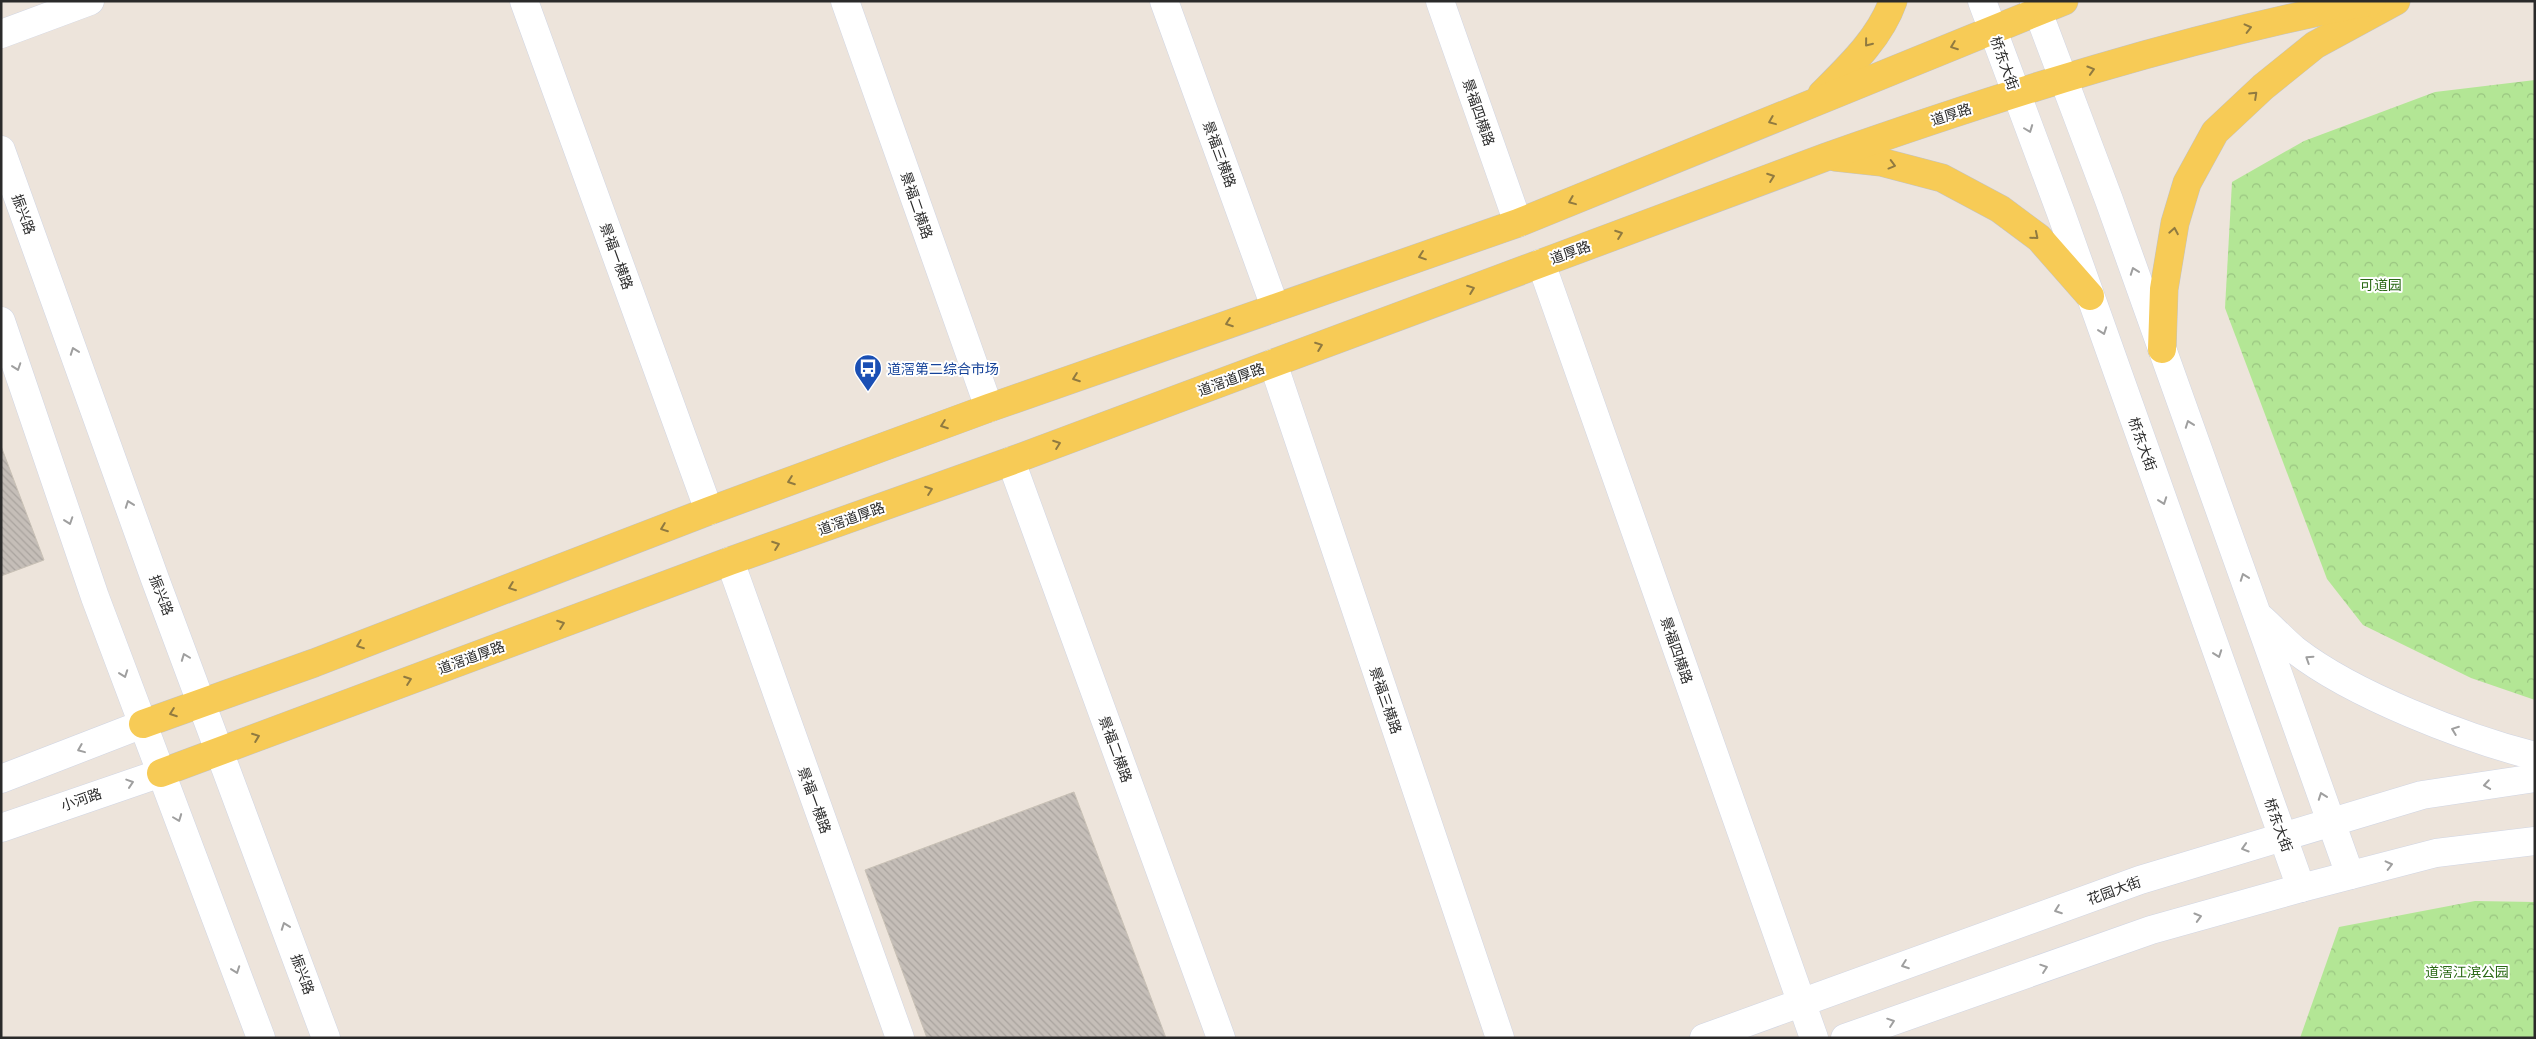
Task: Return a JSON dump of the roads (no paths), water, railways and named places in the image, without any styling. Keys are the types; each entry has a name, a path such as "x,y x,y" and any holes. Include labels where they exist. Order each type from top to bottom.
{"main road":[{"path":"1812,105 1844,72 1886,21 1893,1"},
{"path":"143,724 314,663 709,511 990,408 1518,223 1993,31 2036,7 2064,1"},
{"name":"道厚路","path":"1541,263 1826,156 2016,93 2154,51 2297,16 2372,1"},
{"path":"2162,349 2164,289 2175,223 2187,182 2215,132 2263,87 2315,45 2396,1"},
{"path":"1826,156 1881,162 1942,178 2000,209 2039,238 2090,296"},
{"name":"道滘道厚路","path":"161,772 730,561 1011,461 1541,263"}],"street":[{"path":"1,34 90,1"},
{"name":"景福一横路","path":"524,1 709,511"},
{"name":"景福二横路","path":"846,1 990,408"},
{"name":"景福三横路","path":"1164,1 1275,307"},
{"name":"景福四横路","path":"1440,1 1518,223"},
{"name":"桥东大街","path":"1982,1 2090,296 2301,888"},
{"path":"2036,7 2162,349 2350,875"},
{"name":"振兴路","path":"1,150 219,751 326,1038"},
{"name":"景福四横路","path":"1541,263 1814,1038"},
{"path":"1,321 92,588 261,1038"},
{"name":"景福三横路","path":"1273,363 1500,1038"},
{"name":"景福二横路","path":"1011,461 1221,1038"},
{"name":"景福一横路","path":"730,561 900,1038"},
{"path":"2258,616 2296,650 2334,675 2375,696 2469,735 2535,756"},
{"path":"1,779 143,724"},
{"name":"小河路","path":"1,828 161,772"},
{"name":"花园大街","path":"1704,1038 2140,880 2422,795 2535,778"},
{"path":"1844,1038 2152,930 2301,888 2436,853 2535,842"}],"place":[{"name":"道滘第二综合市场","path":"868,392"}],"park label":[{"name":"可道园","path":"2381,284"},
{"name":"道滘江滨公园","path":"2467,971"}]}
